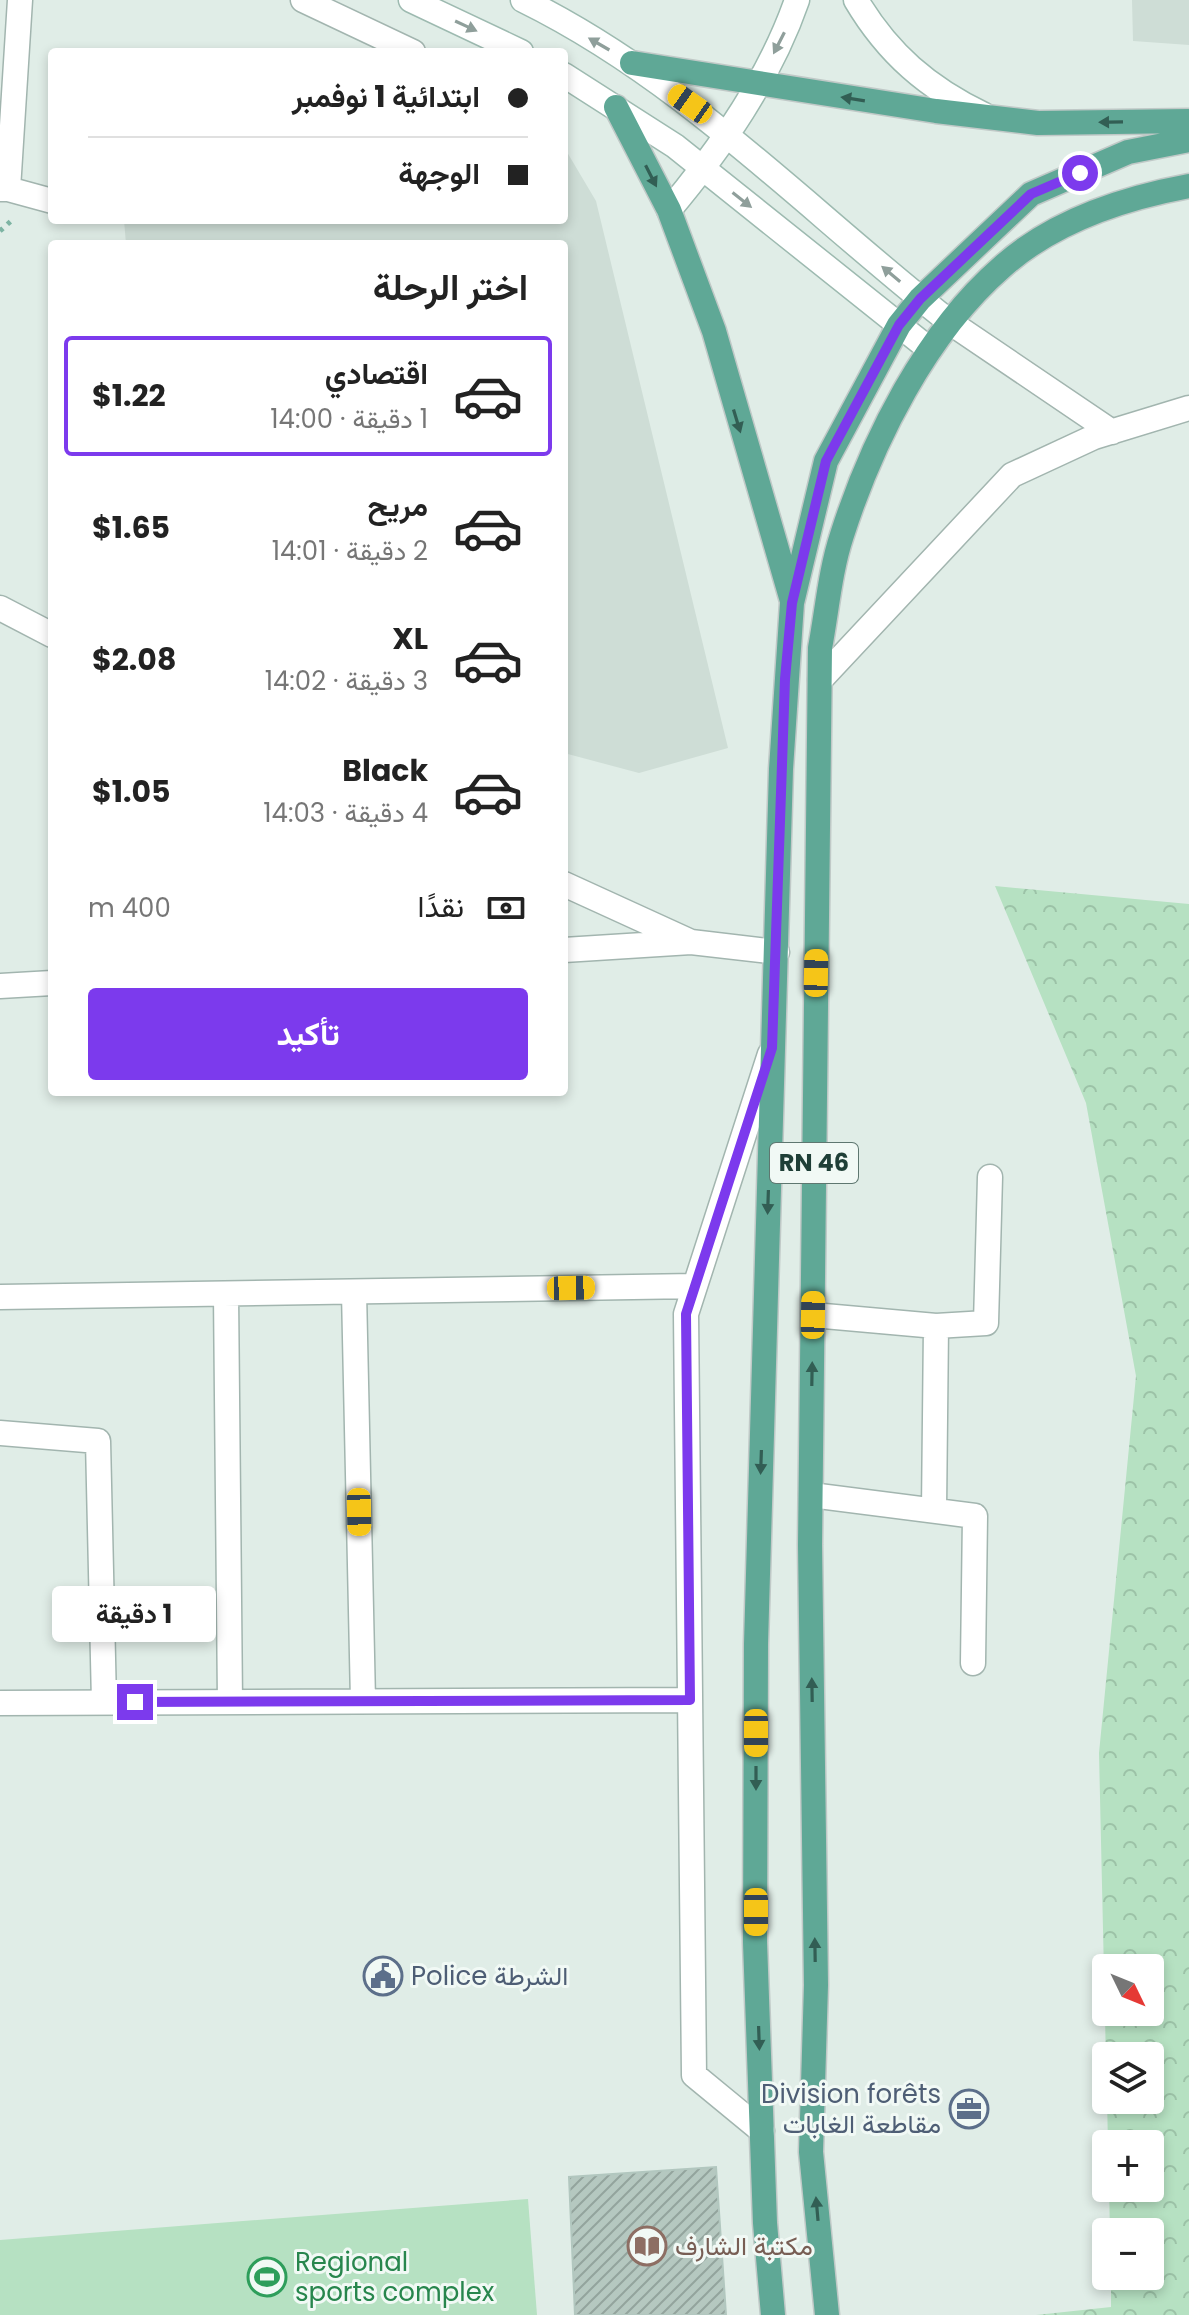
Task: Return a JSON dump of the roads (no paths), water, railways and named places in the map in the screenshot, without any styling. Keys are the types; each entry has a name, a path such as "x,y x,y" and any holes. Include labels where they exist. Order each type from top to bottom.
{"main road":[{"path":"632,63 758,85 1038,123 1189,121"},
{"path":"616,107 669,210 714,331 792,603"},
{"name":"RN 46","path":"773,2315 755,1942 756,1644 781,769 792,603 826,461 899,325 920,299 1031,194 1128,152 1189,140"},
{"name":"RN 46","path":"827,2315 811,2152 816,1985 811,1495 820,648 841,537 884,426 929,349 1002,266 1064,226 1140,195 1189,186"}],"street":[{"path":"20,0 4,189 48,200"},
{"path":"303,0 405,48"},
{"path":"411,0 491,46"},
{"path":"669,210 703,170 758,85 797,0"},
{"path":"856,0 874,30 907,67 946,96 990,118"},
{"path":"528,1 632,63 726,134 951,323 1112,432"},
{"path":"568,77 616,107 703,170 929,349"},
{"path":"820,680 1012,475 1051,454 1189,408"},
{"path":"0,608 48,633"},
{"path":"568,886 691,942"},
{"path":"568,950 691,942 777,952"},
{"path":"0,986 48,983"},
{"path":"762,2131 694,2075 686,1314 772,1048"},
{"path":"813,1315 936,1326 986,1323 990,1177"},
{"path":"0,1297 695,1286"},
{"path":"354,1292 363,1701"},
{"path":"226,1294 230,1702"},
{"path":"934,1510 936,1326"},
{"path":"0,1433 98,1441 104,1702"},
{"path":"811,1495 975,1516 973,1663"},
{"path":"0,1703 690,1700"}],"place":[{"name":"Police الشرطة","path":"383,1976"},
{"name":"Division forêts مقاطعة الغابات","path":"969,2109"},
{"name":"مكتبة الشارف","path":"647,2246"},
{"name":"Regional sports complex","path":"267,2277"}]}
